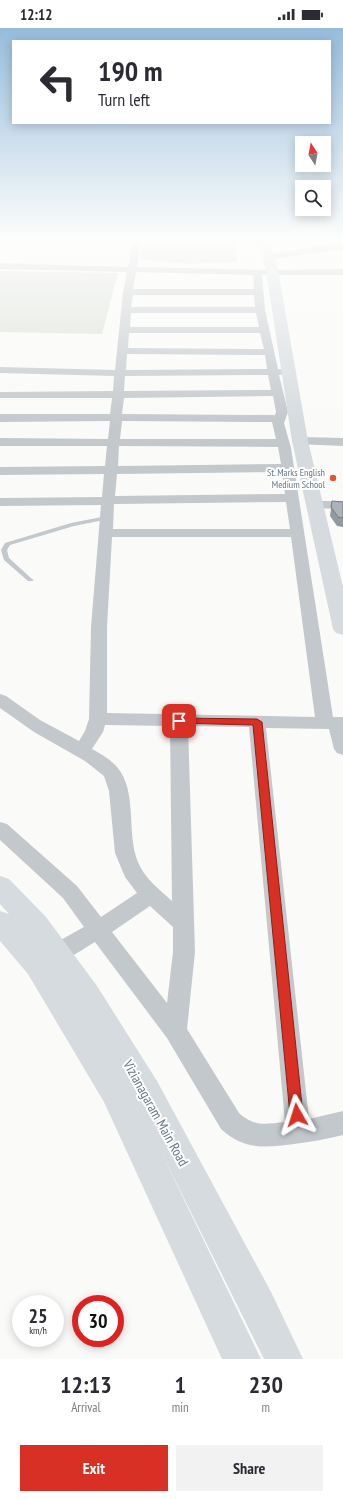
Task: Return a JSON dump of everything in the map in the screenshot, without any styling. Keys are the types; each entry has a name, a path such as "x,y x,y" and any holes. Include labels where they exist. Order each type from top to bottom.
{"main road":[{"path":"270,302 281,372 300,441 343,629"},
{"name":"Vizianagaram Main Road","path":"0,886 36,925 87,995 146,1091 258,1305 284,1359"},
{"name":"Vizianagaram Main Road","path":"0,922 38,966 115,1092 242,1359"}],"street":[{"path":"81,752 94,732 98,719 99,626 108,501 127,302"},
{"path":"260,302 264,330 270,352 281,372 278,393 282,412 278,419 279,432 283,443 297,533 335,723 343,749"},
{"path":"127,310 260,310"},
{"path":"125,330 264,330"},
{"path":"123,351 270,352"},
{"path":"0,370 121,373 281,372"},
{"path":"0,395 278,393"},
{"path":"0,418 278,419"},
{"path":"300,441 343,442"},
{"path":"0,442 283,443"},
{"path":"0,471 287,468"},
{"path":"0,502 292,498"},
{"path":"314,505 343,505"},
{"path":"106,533 297,533"},
{"path":"0,700 44,730 93,758 112,772 115,778 124,849 128,863 138,881 183,923"},
{"path":"98,719 335,723"},
{"path":"175,1031 182,971 183,923 179,721"},
{"path":"257,722 298,1131"},
{"path":"0,829 70,892 100,929 175,1031 230,1121 240,1130 255,1135 266,1136 321,1129 343,1124"},
{"path":"56,953 100,929 152,894"}],"lane":[{"path":"30,580 6,559 4,550 7,544 73,524 107,518"}],"shaded area":[{"path":"0,302 110,302 102,334 0,332"}],"building":[{"path":"332,501 343,502 343,518 338,517 331,507"}],"place":[{"name":"St. Marks English Medium School","path":"333,478"}],"route":[{"path":"179,721 257,722 297,1115"}]}
